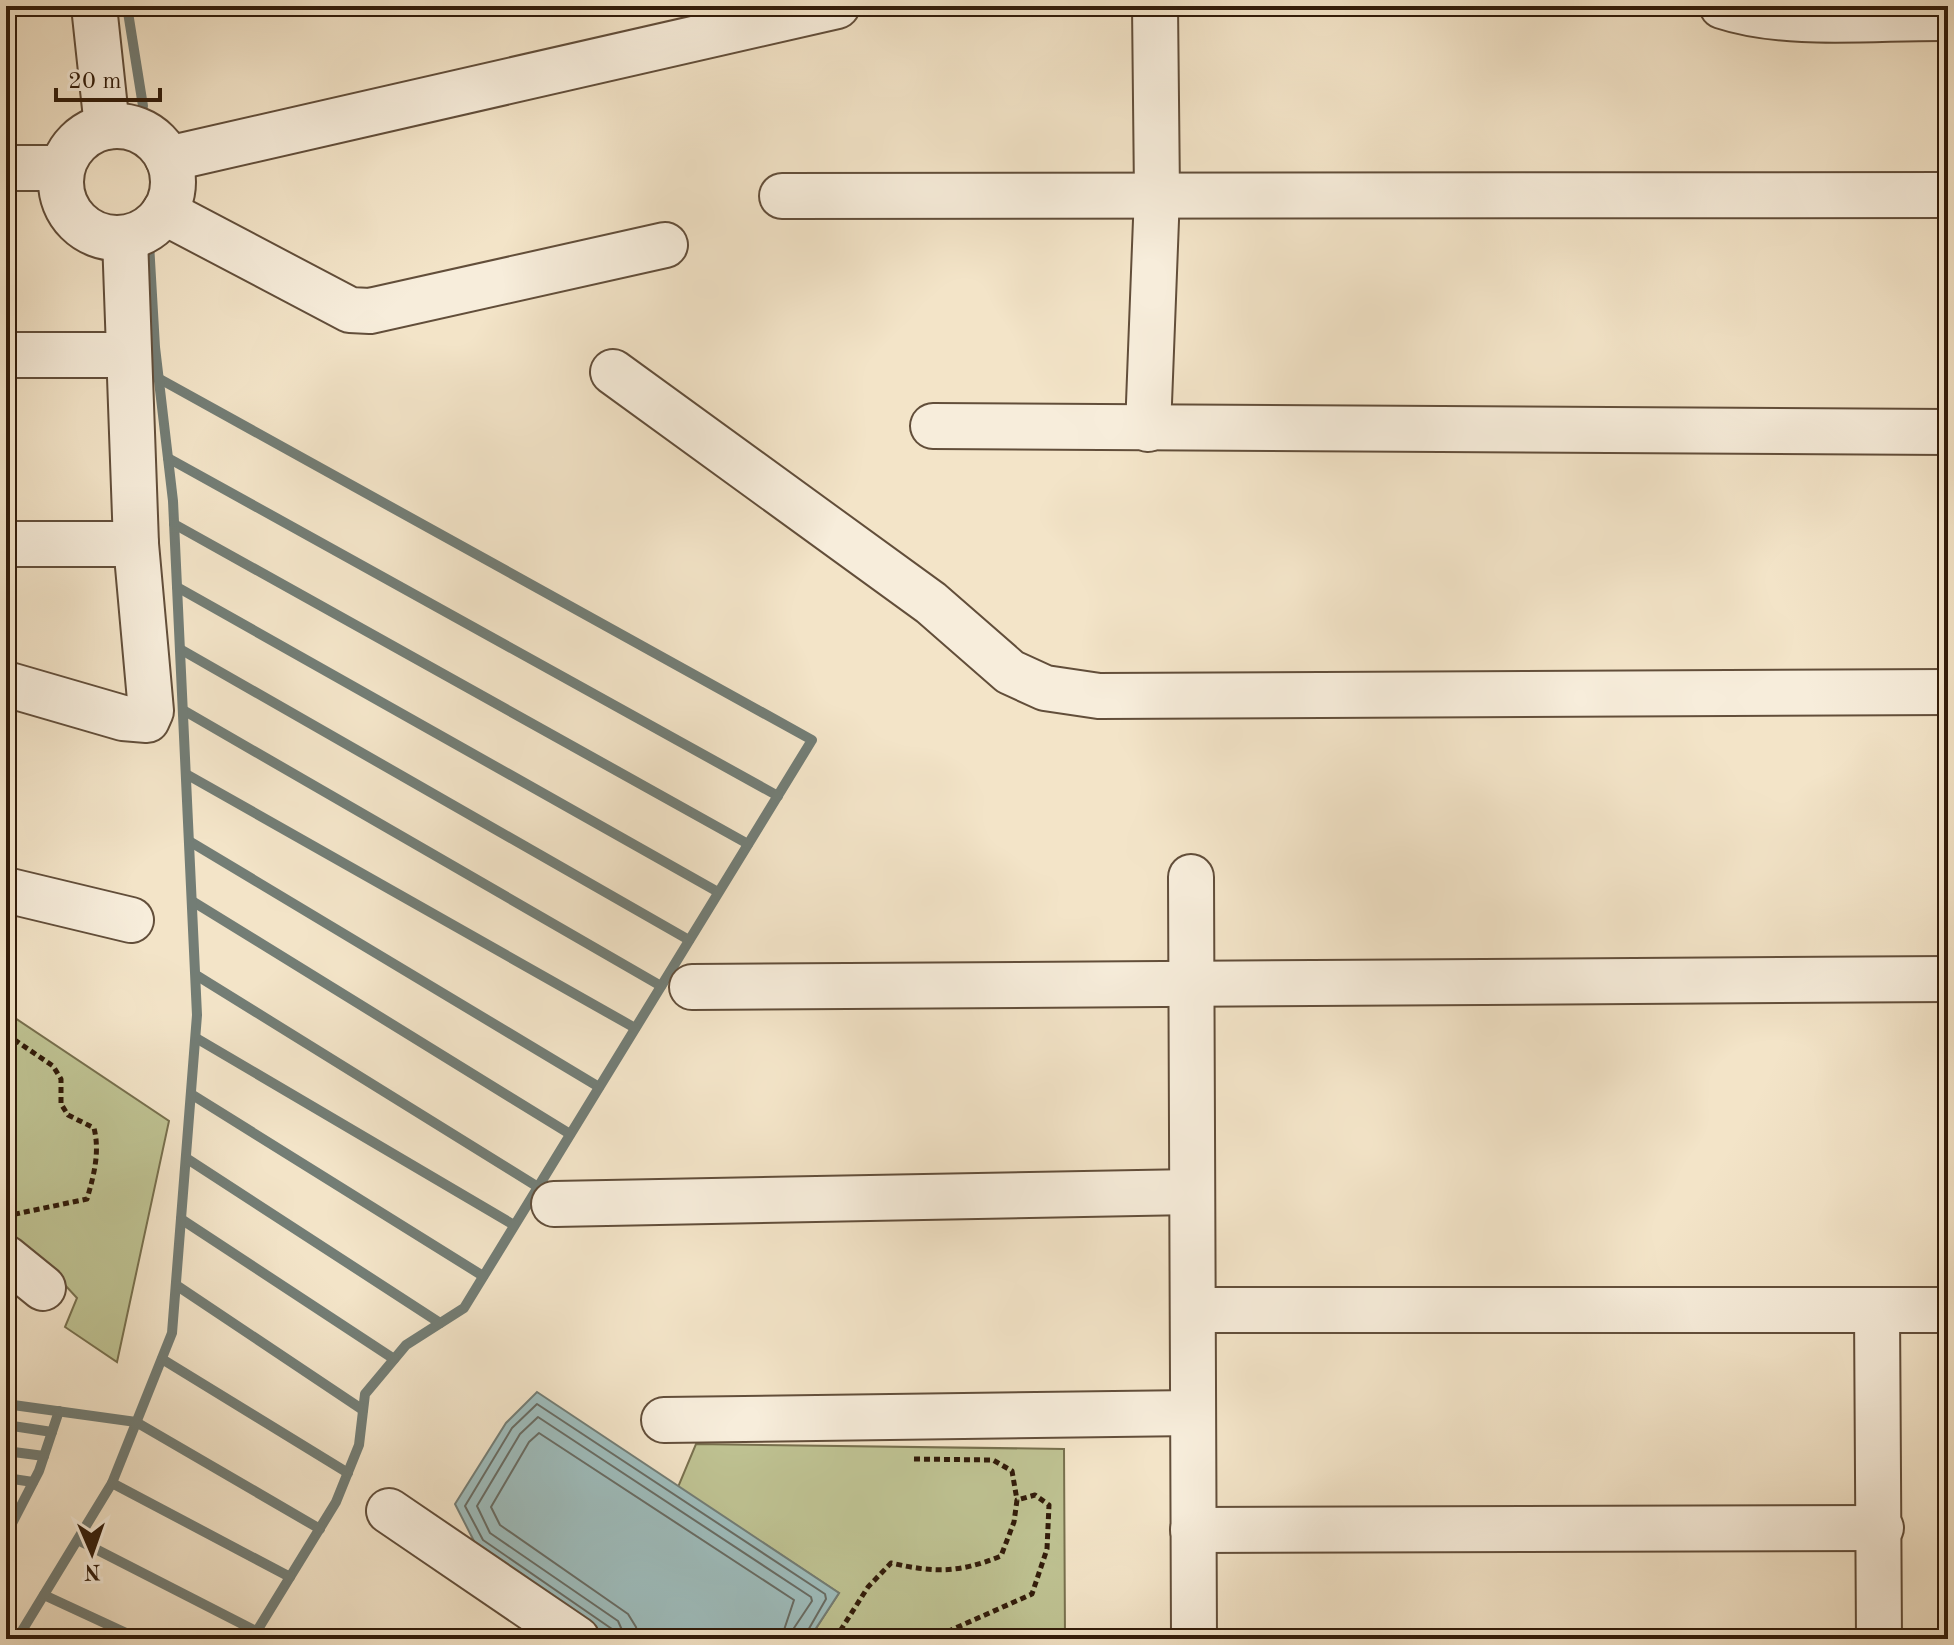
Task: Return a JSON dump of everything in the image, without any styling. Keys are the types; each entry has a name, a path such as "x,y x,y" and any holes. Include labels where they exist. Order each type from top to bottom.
{"street":[{"path":"94,6 107,127"},
{"path":"168,159 837,6"},
{"path":"1148,429 1157,194 1155,6"},
{"path":"1722,6 1762,15 1798,18 1948,18"},
{"path":"107,127 135,129 152,137 168,159 173,187 164,212 143,232 125,238 107,238 89,231 75,220 62,195 61,168 69,151 82,137 107,127"},
{"path":"6,168 61,168"},
{"path":"782,196 1948,195"},
{"path":"164,212 350,310 370,311 665,245"},
{"path":"6,684 123,718 147,720 151,711 136,544 125,238"},
{"path":"6,355 127,355"},
{"path":"613,372 931,603 1010,672 1045,688 1099,696 1948,692"},
{"path":"933,426 1948,432"},
{"path":"6,544 136,544"},
{"path":"1191,877 1194,1639"},
{"path":"6,890 131,920"},
{"path":"692,987 1948,979"},
{"path":"554,1204 1192,1192"},
{"path":"6,1258 43,1288"},
{"path":"1193,1310 1948,1310"},
{"path":"1877,1310 1881,1528 1879,1639"},
{"path":"664,1420 1193,1413"},
{"path":"389,1511 577,1639"},
{"path":"1193,1530 1881,1528"}],"path":[{"path":"6,1034 53,1066 61,1079 61,1104 68,1115 94,1128 97,1140 96,1169 87,1199 6,1216"},
{"path":"835,1639 868,1587 891,1563 929,1571 970,1569 1001,1556 1014,1522 1017,1500 1035,1495 1049,1505 1047,1549 1032,1594 931,1639"}],"green space":[{"path":"6,1012 169,1121 117,1362 65,1327 77,1298 65,1285 6,1242"},
{"path":"696,1444 1064,1449 1065,1639 809,1639 839,1593 678,1487"}],"water":[{"path":"537,1392 839,1593 809,1639 612,1639 476,1545 455,1504 506,1423"}],"waterway":[{"path":"127,6 143,106"},
{"path":"17,1639 112,1483 172,1333 197,1015 173,501 155,347 149,243"},
{"path":"158,378 812,740 464,1308 406,1345 365,1394 359,1445 336,1502 252,1639"},
{"path":"168,458 778,796"},
{"path":"174,524 748,844"},
{"path":"177,587 718,892"},
{"path":"180,649 689,940"},
{"path":"183,710 661,986"},
{"path":"186,774 635,1028"},
{"path":"189,841 599,1087"},
{"path":"192,901 570,1134"},
{"path":"196,975 538,1187"},
{"path":"196,1038 514,1225"},
{"path":"191,1094 483,1276"},
{"path":"186,1158 440,1323"},
{"path":"181,1219 394,1359"},
{"path":"176,1285 363,1410"},
{"path":"162,1359 348,1473"},
{"path":"6,1404 136,1422 320,1529"},
{"path":"6,1535 39,1471 59,1411"},
{"path":"6,1425 52,1432"},
{"path":"6,1451 44,1456"},
{"path":"6,1478 33,1482"},
{"path":"112,1483 290,1577"},
{"path":"78,1540 256,1631"},
{"path":"44,1595 139,1639"}]}
